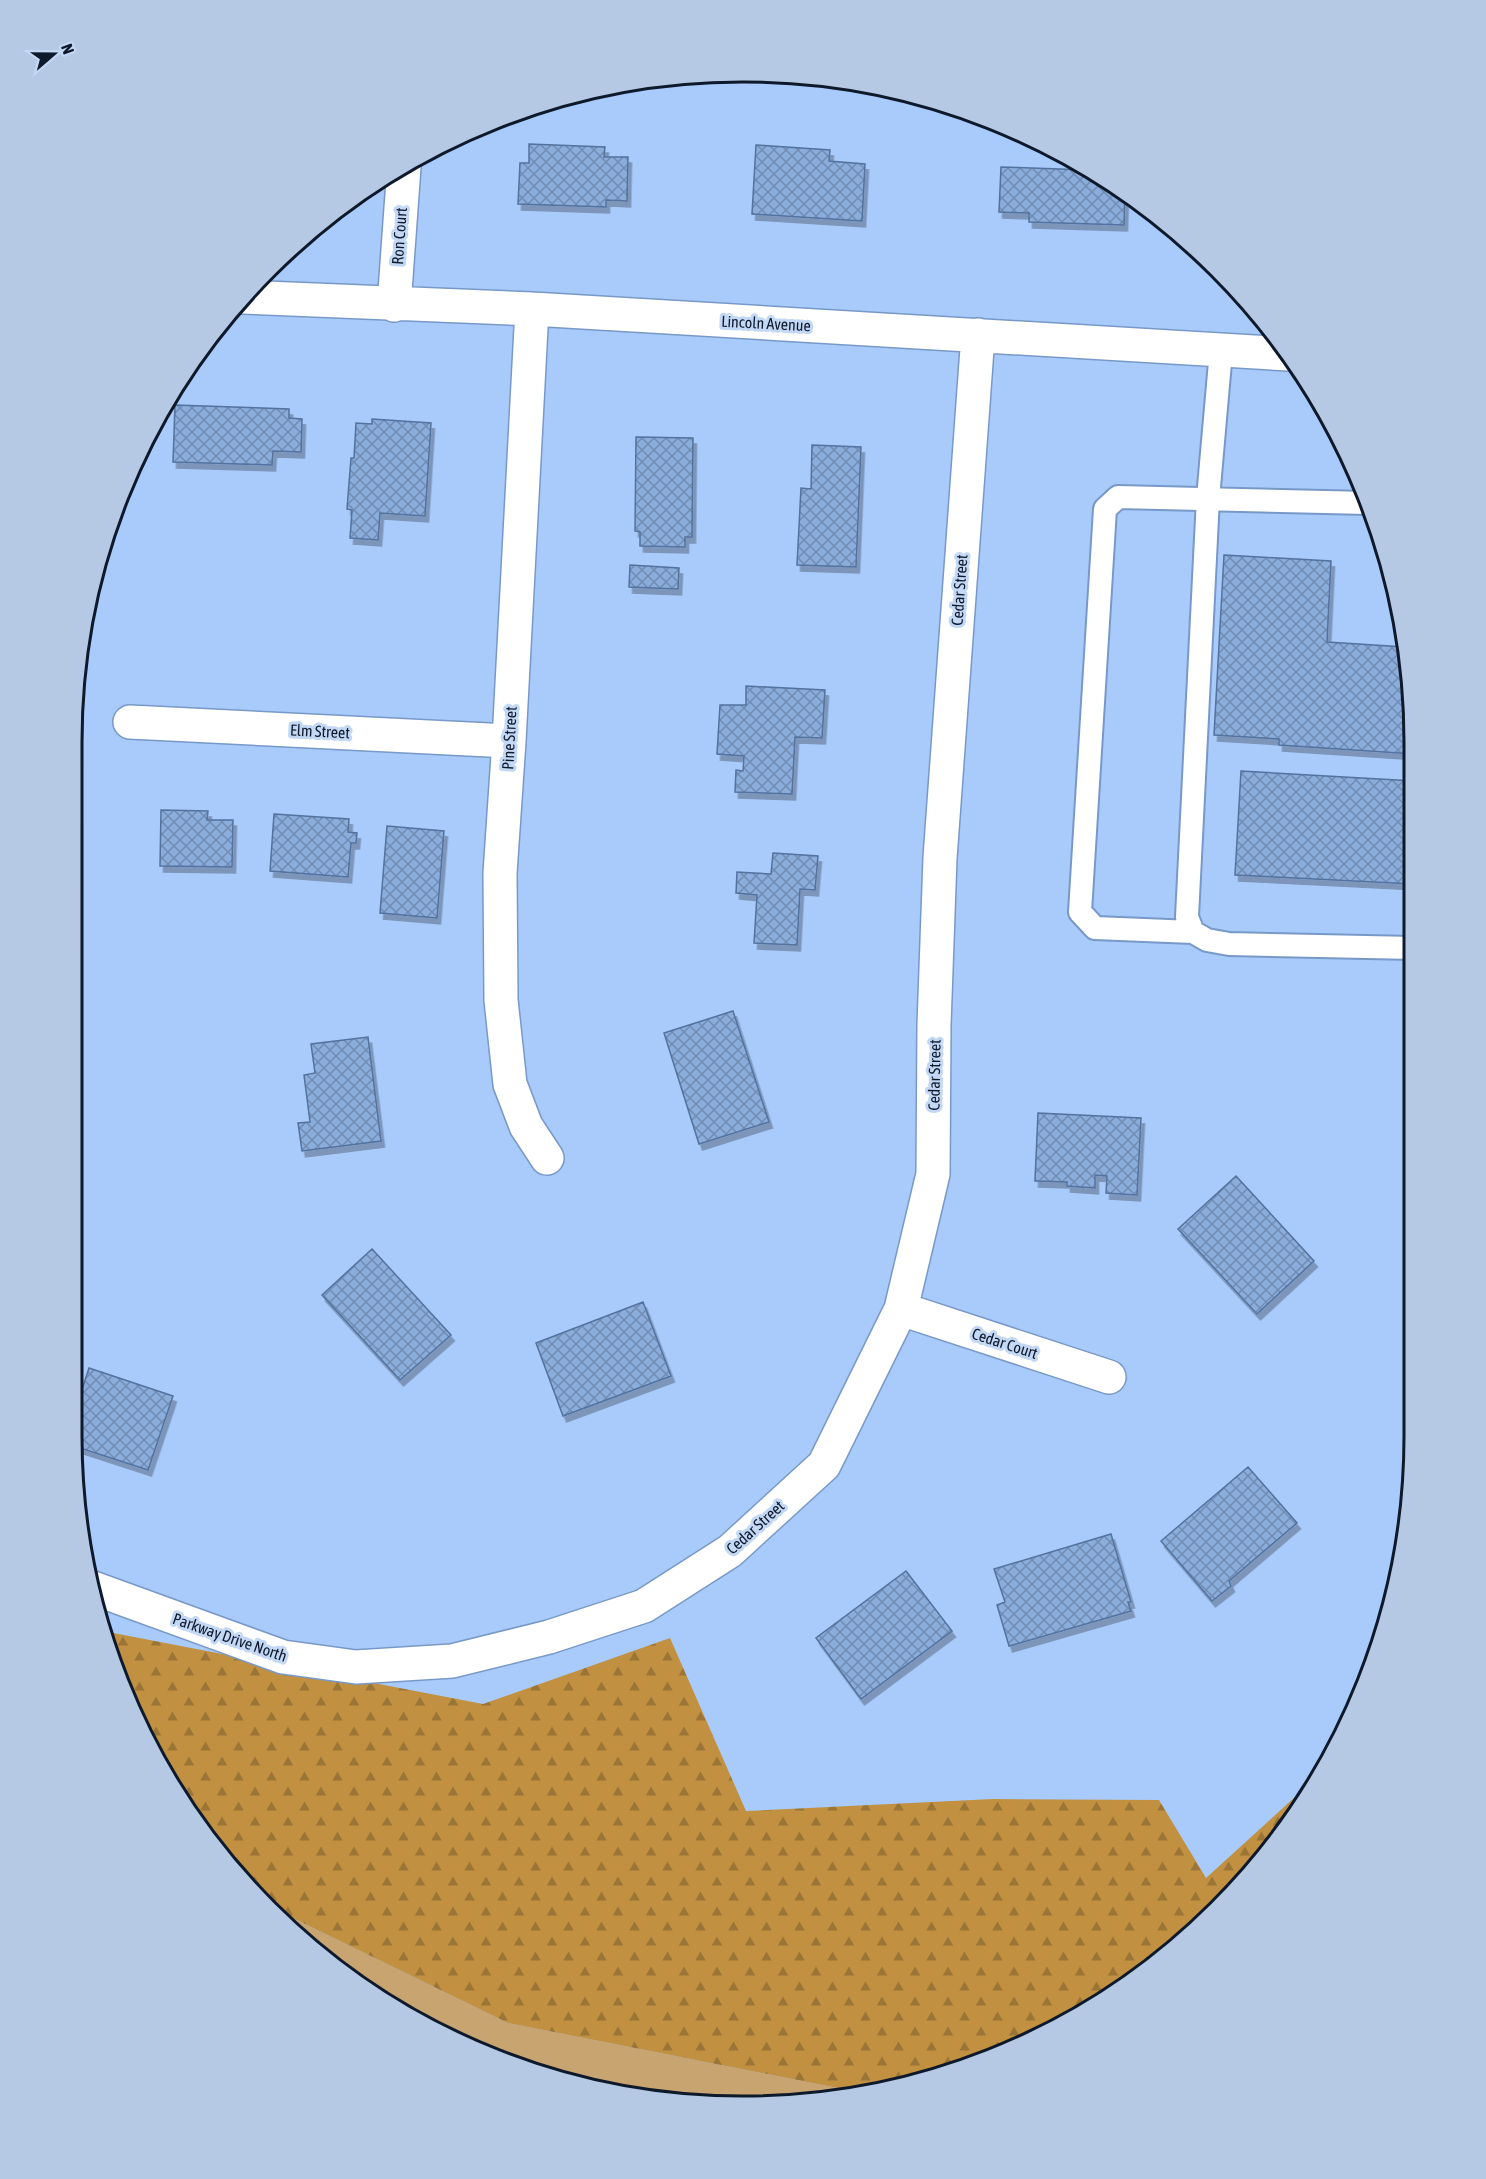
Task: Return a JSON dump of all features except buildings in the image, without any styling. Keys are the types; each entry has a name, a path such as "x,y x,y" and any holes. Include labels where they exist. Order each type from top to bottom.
{"street":[{"name":"Ron Court","path":"394,305 403,177"},
{"name":"Lincoln Avenue","path":"256,298 532,309 1276,353"},
{"name":"Pine Street","path":"532,309 500,873 501,1000 510,1084 526,1126 548,1158"},
{"name":"Cedar Street","path":"549,1637 644,1606 654,1600 730,1551 824,1465 901,1309 933,1174 934,1025 940,858 978,335"},
{"name":"Elm Street","path":"130,722 509,741"},
{"name":"Cedar Court","path":"901,1309 1109,1377"},
{"name":"Parkway Drive North","path":"101,1591 283,1657 356,1667 452,1661 549,1637"}],"lane":[{"path":"1193,932 1187,917 1208,498 1221,351"},
{"path":"1358,503 1118,497 1105,509 1080,912 1095,928 1193,932 1207,940 1229,944 1404,948"}],"shaded area":[{"path":"291,1917 508,2023 842,2089 786,2095 700,2095 614,2084 572,2074 490,2046 413,2008 341,1960"}],"green space":[{"path":"113,1633 483,1704 670,1638 746,1811 993,1799 1159,1800 1206,1878 1297,1796 1240,1871 1178,1933 1145,1960 1073,2008 1035,2028 996,2046 914,2074 842,2089 508,2023 291,1917 276,1903 219,1838 171,1766 133,1689"}]}
